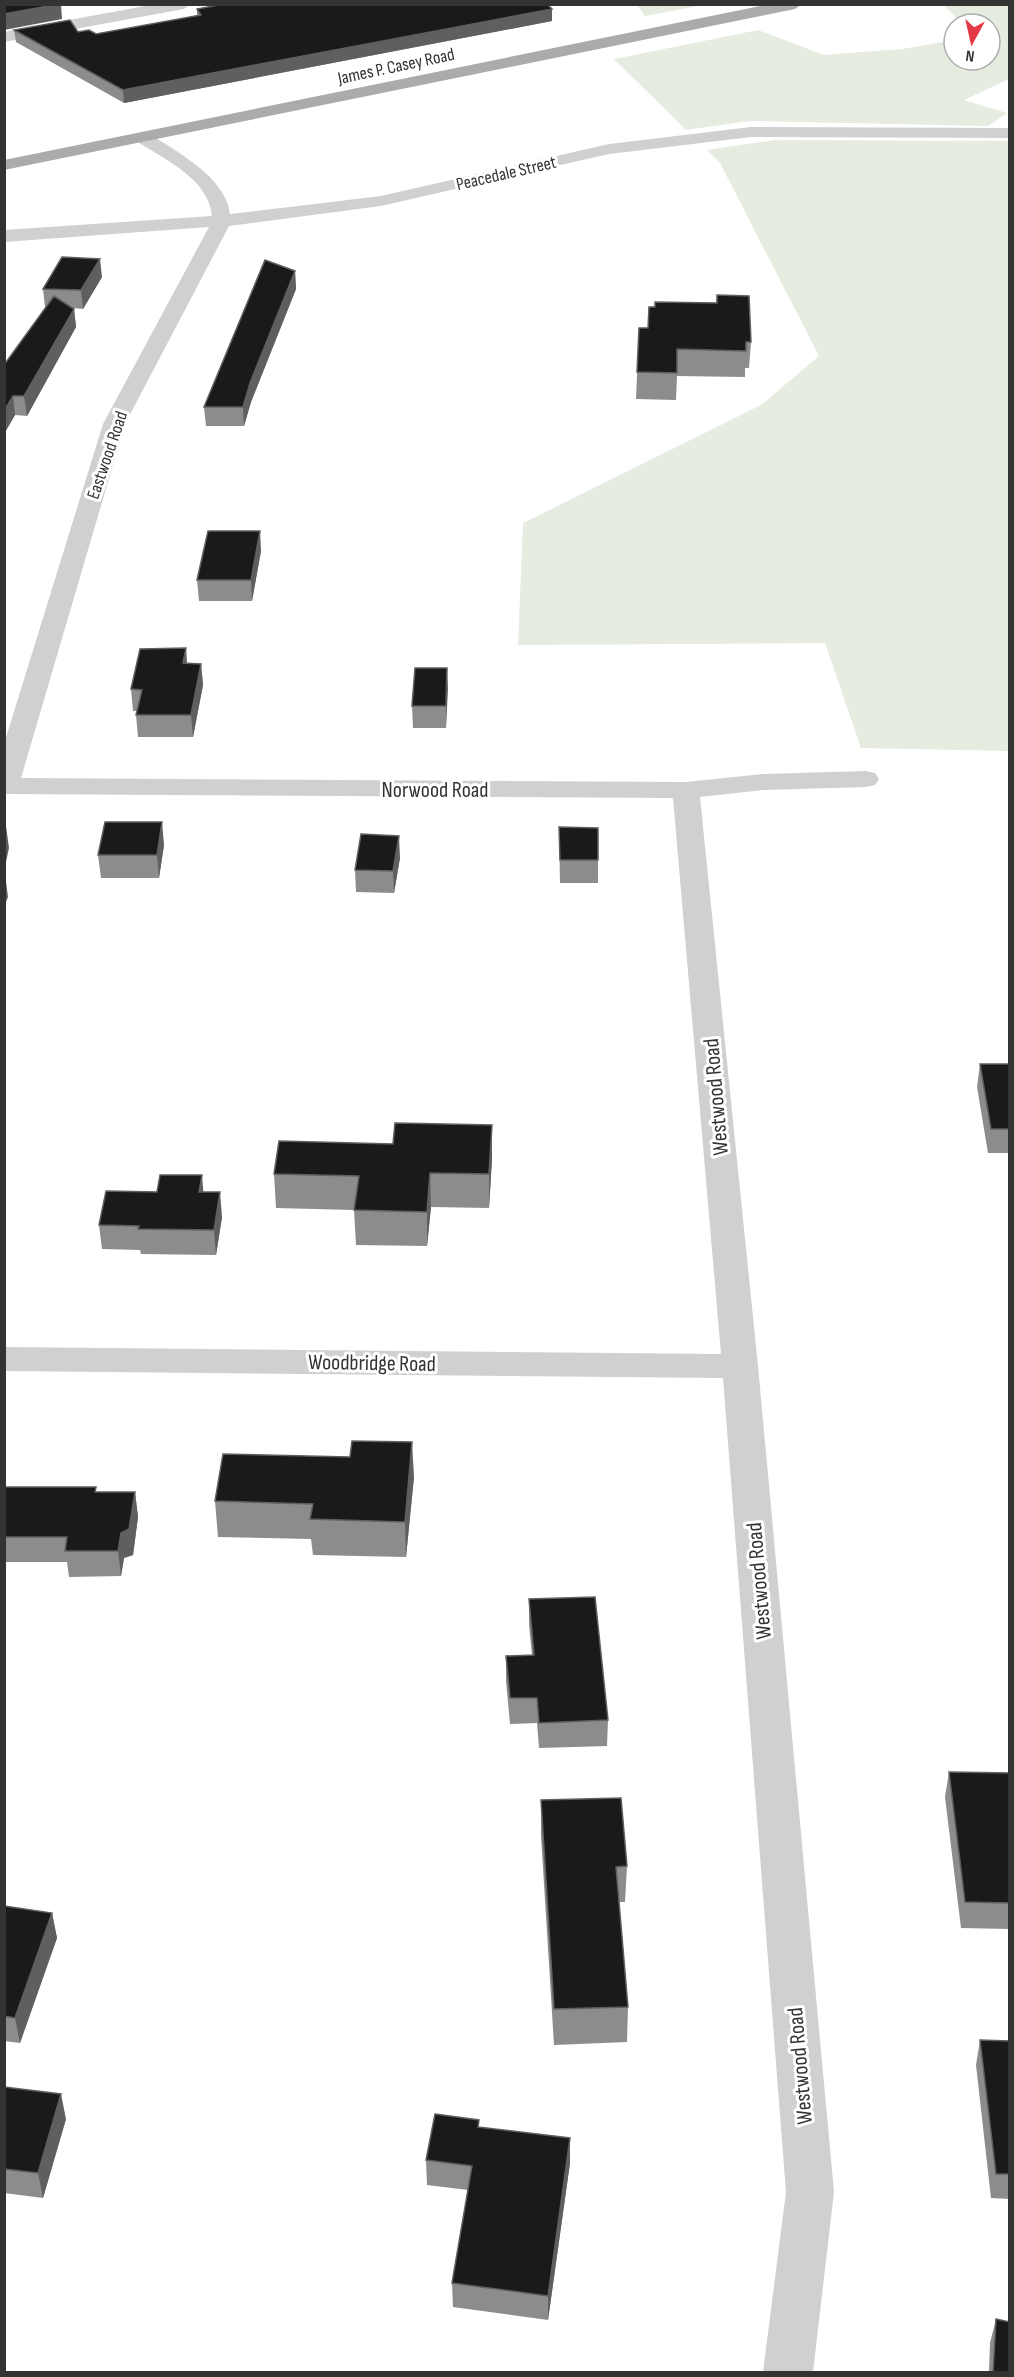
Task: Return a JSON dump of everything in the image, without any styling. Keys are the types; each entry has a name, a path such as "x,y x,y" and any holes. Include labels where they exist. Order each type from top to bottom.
{"main road":[{"name":"James P. Casey Road","path":"4,165 795,4"}],"street":[{"path":"4,37 129,9 184,4"},
{"name":"Peacedale Street","path":"4,236 222,221 381,201 609,149 751,132 1010,133"},
{"path":"142,137 192,169 220,202 222,221"},
{"name":"Eastwood Road","path":"5,786 114,424 222,221"},
{"name":"Norwood Road","path":"5,786 686,790 763,782 866,779"},
{"name":"Westwood Road","path":"686,790 740,1366 810,2192 788,2373"},
{"name":"Woodbridge Road","path":"4,1359 740,1366"}],"shaded area":[{"path":"637,5 704,5 645,16"},
{"path":"944,5 1009,5 1009,79 964,100 1007,113 988,126 749,121 686,130 614,59 758,30 824,55 902,49 942,42 942,72 1002,72 1002,12 951,12"},
{"path":"775,140 1009,141 1009,751 861,748 825,643 518,645 523,523 761,405 819,356 720,163 707,150"}],"building":[{"path":"4,4 59,4 4,14"},
{"path":"224,4 547,4 552,9 123,90 14,30 70,20 78,32 89,30 96,34 201,15 197,9"},
{"path":"62,257 100,259 81,290 43,289"},
{"path":"265,260 295,271 250,383 243,407 204,407"},
{"path":"717,295 749,296 751,342 746,342 746,351 677,349 677,373 637,372 639,328 648,328 649,307 655,307 655,302 717,303"},
{"path":"54,296 74,309 24,396 13,396 4,411 4,365"},
{"path":"208,531 260,531 251,580 197,580"},
{"path":"186,648 183,663 201,664 191,715 136,715 142,690 131,689 140,649"},
{"path":"415,668 447,668 446,706 412,706"},
{"path":"105,822 162,822 157,855 98,855"},
{"path":"559,827 598,828 598,860 560,860"},
{"path":"361,834 399,836 393,871 355,870"},
{"path":"980,1064 1010,1064 1010,1129 991,1129"},
{"path":"395,1123 492,1125 489,1174 430,1173 427,1212 354,1210 359,1176 274,1174 279,1141 393,1144"},
{"path":"160,1175 202,1175 199,1192 220,1192 214,1230 138,1229 139,1226 99,1225 106,1191 157,1192"},
{"path":"352,1441 412,1442 405,1522 310,1519 313,1504 215,1501 223,1454 350,1457"},
{"path":"4,1487 96,1487 95,1492 135,1492 129,1529 121,1533 118,1551 65,1551 67,1537 4,1537"},
{"path":"595,1597 608,1720 539,1723 537,1698 510,1698 506,1656 534,1655 529,1599"},
{"path":"949,1772 1010,1773 1010,1903 965,1902"},
{"path":"621,1798 627,1866 616,1867 628,2007 554,2009 541,1800"},
{"path":"4,1906 52,1913 15,2018 4,2016"},
{"path":"980,2040 1010,2041 1010,2174 996,2174"},
{"path":"4,2087 61,2094 38,2173 4,2169"},
{"path":"435,2114 479,2120 478,2127 570,2138 548,2296 452,2283 472,2166 426,2160"},
{"path":"996,2319 1010,2322 1010,2373 993,2373"}]}
